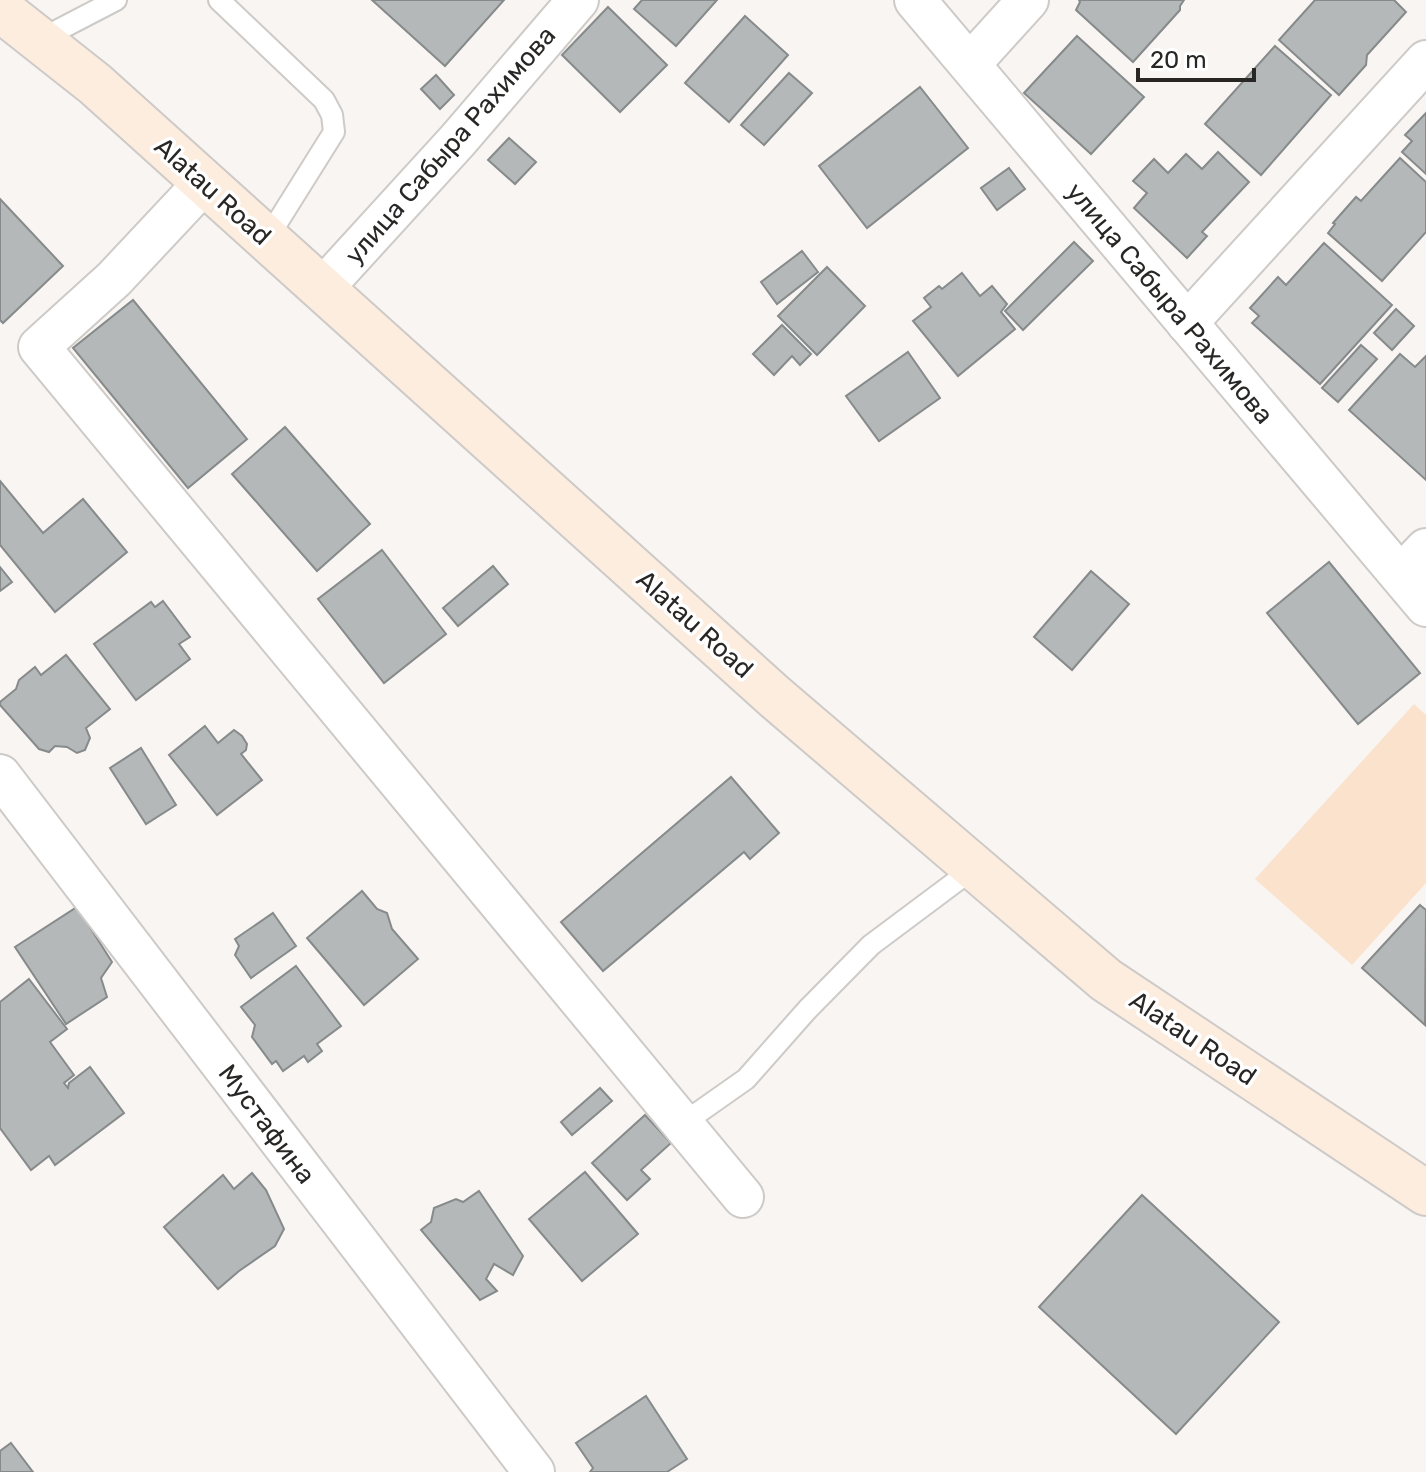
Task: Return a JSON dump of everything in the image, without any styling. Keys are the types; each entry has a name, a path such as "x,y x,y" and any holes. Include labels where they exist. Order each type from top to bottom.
{"main road":[{"name":"Alatau Road","path":"20,17 775,697 1106,980 1426,1193"}],"street":[{"name":"улица Сабыра Рахимова","path":"322,289 458,140 578,0"},
{"name":"улица Сабыра Рахимова","path":"915,0 1187,323 1413,562 1426,606"},
{"path":"970,64 1028,0"},
{"path":"1187,323 1426,61"},
{"path":"204,183 114,279 39,347 743,1197"},
{"name":"Мустафина","path":"0,775 534,1472"}],"lane":[{"path":"20,17 116,0"},
{"path":"219,0 324,100 332,115 334,132 267,239"},
{"path":"682,1124 746,1079 807,1010 871,945 974,868"}],"shaded area":[{"path":"1414,704 1426,715 1426,883 1352,965 1255,879"}],"building":[{"path":"372,0 504,0 445,66"},
{"path":"642,0 717,0 676,46 634,9"},
{"path":"1079,0 1184,0 1180,10 1133,62 1076,10"},
{"path":"1315,0 1394,0 1406,12 1367,55 1366,65 1339,95 1279,40"},
{"path":"608,7 667,65 620,112 562,55"},
{"path":"745,16 788,55 729,122 685,83"},
{"path":"1077,36 1144,97 1091,154 1024,93"},
{"path":"1275,46 1331,95 1261,175 1205,124"},
{"path":"789,73 812,93 764,145 741,125"},
{"path":"436,75 454,95 440,109 421,89"},
{"path":"920,87 968,148 867,228 819,166"},
{"path":"1426,113 1426,174 1402,152 1412,141 1405,135"},
{"path":"509,138 536,162 515,184 488,160"},
{"path":"1218,152 1249,182 1202,232 1207,236 1187,258 1134,208 1147,193 1133,181 1154,159 1168,173 1186,154 1202,169"},
{"path":"1400,158 1426,182 1426,232 1382,281 1328,233 1356,197 1361,201"},
{"path":"1009,168 1025,189 997,210 981,188"},
{"path":"0,199 63,266 3,323 0,320"},
{"path":"1074,242 1093,261 1023,330 1005,311"},
{"path":"1324,243 1392,305 1320,384 1252,323 1259,316 1250,308 1278,277 1286,285"},
{"path":"802,251 818,272 777,304 761,282"},
{"path":"827,267 865,306 817,355 778,316"},
{"path":"962,273 980,296 992,286 1007,304 1001,312 1015,329 958,376 913,321 931,307 924,298"},
{"path":"133,300 247,439 188,488 73,348"},
{"path":"1396,309 1414,326 1392,350 1374,333"},
{"path":"782,325 811,354 800,365 792,356 774,375 753,354"},
{"path":"1361,345 1377,359 1338,402 1322,388"},
{"path":"908,352 940,398 879,441 846,396"},
{"path":"1400,354 1415,367 1426,356 1426,480 1349,410"},
{"path":"285,427 370,524 317,571 232,474"},
{"path":"0,481 43,533 83,499 127,552 55,612 0,545"},
{"path":"382,550 446,634 384,683 318,599"},
{"path":"1329,562 1420,673 1358,724 1267,613"},
{"path":"493,566 508,584 458,626 443,608"},
{"path":"0,567 12,582 0,591"},
{"path":"1091,571 1129,604 1072,670 1034,637"},
{"path":"163,601 190,637 179,644 190,659 136,700 94,644 151,602 155,607"},
{"path":"66,655 110,709 86,728 90,738 85,750 77,753 67,747 55,746 49,752 39,749 0,705 16,689 19,680 35,667 41,675"},
{"path":"205,726 218,743 234,730 242,736 247,744 241,754 262,780 217,815 169,755"},
{"path":"141,748 176,805 146,824 110,768"},
{"path":"731,777 779,833 750,859 744,852 603,971 561,922"},
{"path":"362,891 377,909 387,913 392,929 418,959 364,1005 307,938"},
{"path":"1420,905 1426,910 1425,1025 1362,968"},
{"path":"77,907 112,962 101,978 107,997 66,1024 15,947"},
{"path":"273,913 296,946 251,978 235,955 239,946 235,939"},
{"path":"296,966 341,1026 317,1044 322,1051 308,1062 304,1056 283,1071 276,1061 272,1064 252,1037 255,1025 241,1007"},
{"path":"29,979 67,1029 50,1042 74,1075 64,1083 68,1088 69,1083 90,1067 124,1113 55,1165 49,1156 31,1170 0,1128 0,1002"},
{"path":"600,1088 612,1101 572,1135 561,1122"},
{"path":"645,1115 671,1143 641,1170 650,1179 627,1200 592,1163"},
{"path":"585,1172 638,1234 582,1281 529,1219"},
{"path":"252,1173 266,1190 284,1229 275,1246 218,1289 164,1227 223,1175 234,1189"},
{"path":"479,1191 523,1256 513,1275 494,1264 486,1279 497,1291 480,1300 421,1230 431,1222 434,1208 456,1199 463,1202"},
{"path":"1142,1195 1279,1322 1176,1434 1039,1307"},
{"path":"646,1396 687,1459 667,1472 590,1472 593,1468 576,1443"},
{"path":"11,1443 33,1472 0,1472 0,1451"}]}
